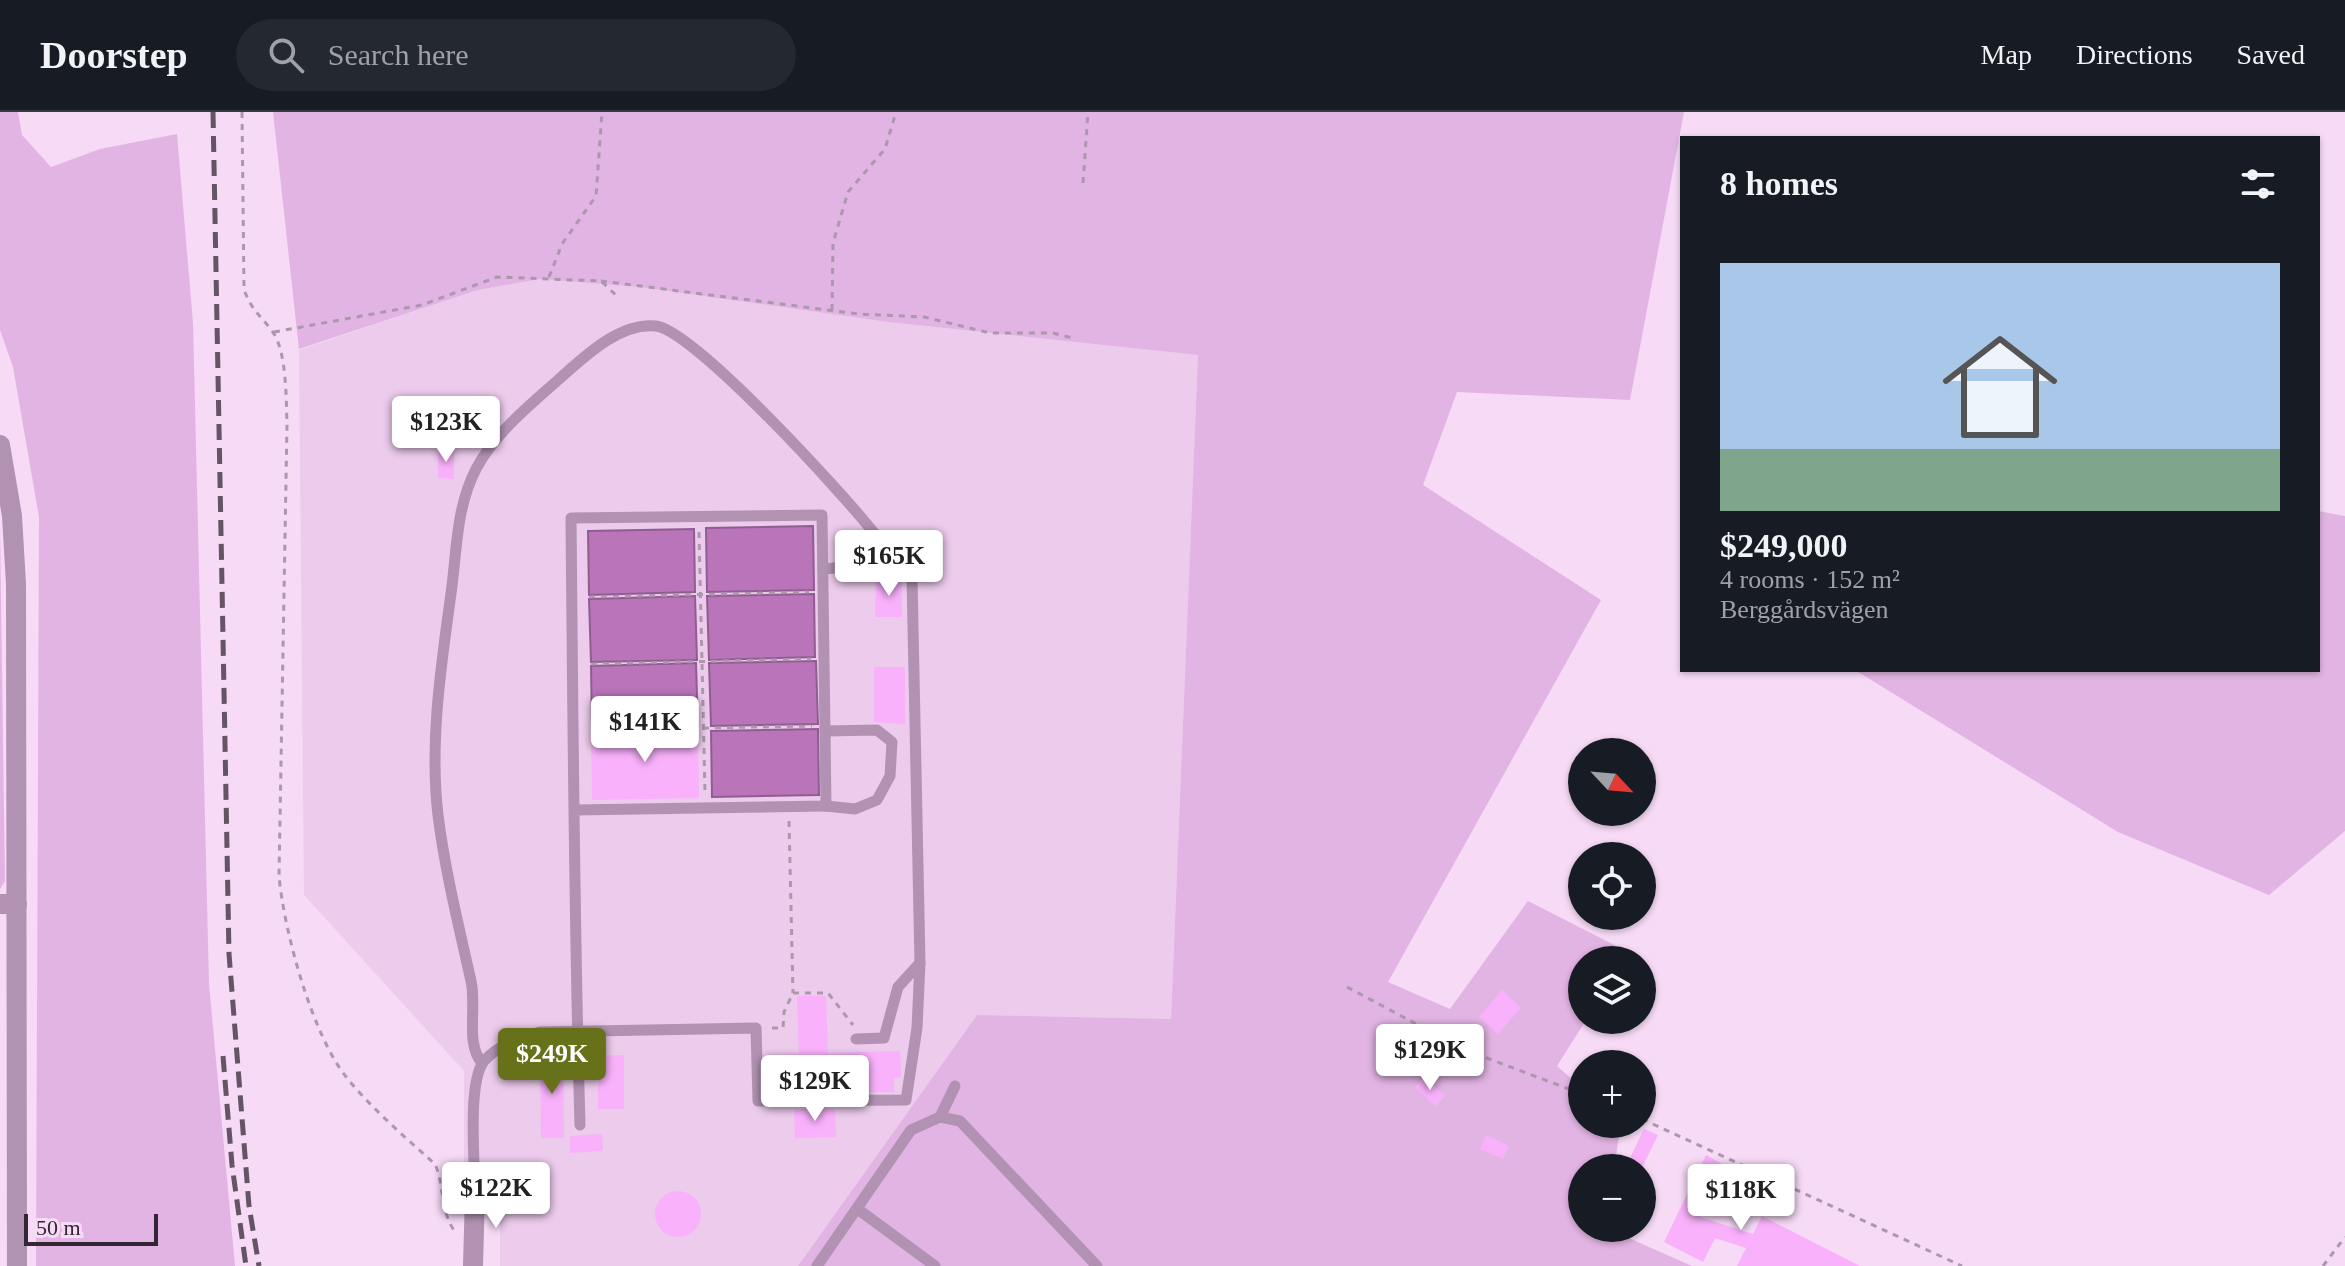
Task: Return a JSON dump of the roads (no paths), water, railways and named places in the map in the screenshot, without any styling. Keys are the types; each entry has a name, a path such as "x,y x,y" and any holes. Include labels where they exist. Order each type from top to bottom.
{"street":[{"path":"0,445 12,516 16,584 8,904 17,1266"},
{"path":"473,1262 475,1194"}],"lane":[{"path":"475,1194 476,1087 482,1063 474,1047 474,995 438,813 436,749 460,504 477,467 500,434 570,370 611,338 637,328 658,326 682,338 704,356 825,474 874,533 904,561 912,578 920,963 917,1028 906,1100 758,1101 756,1028 540,1032 517,1039 482,1063"},
{"path":"580,1125 571,518 822,515 821,729 826,806"},
{"path":"823,569 847,568 859,561 874,533"},
{"path":"574,810 826,806 855,809 877,800 890,776 892,742 877,730 821,729"},
{"path":"856,1039 884,1038 898,987 920,963"},
{"path":"940,1117 955,1086"},
{"path":"817,1266 859,1210 911,1130 940,1117 960,1121 1097,1266"},
{"path":"859,1210 935,1266"}],"railway":[{"path":"213,112 229,954 249,1206 259,1266"},
{"path":"223,1056 232,1165 246,1266"}]}
